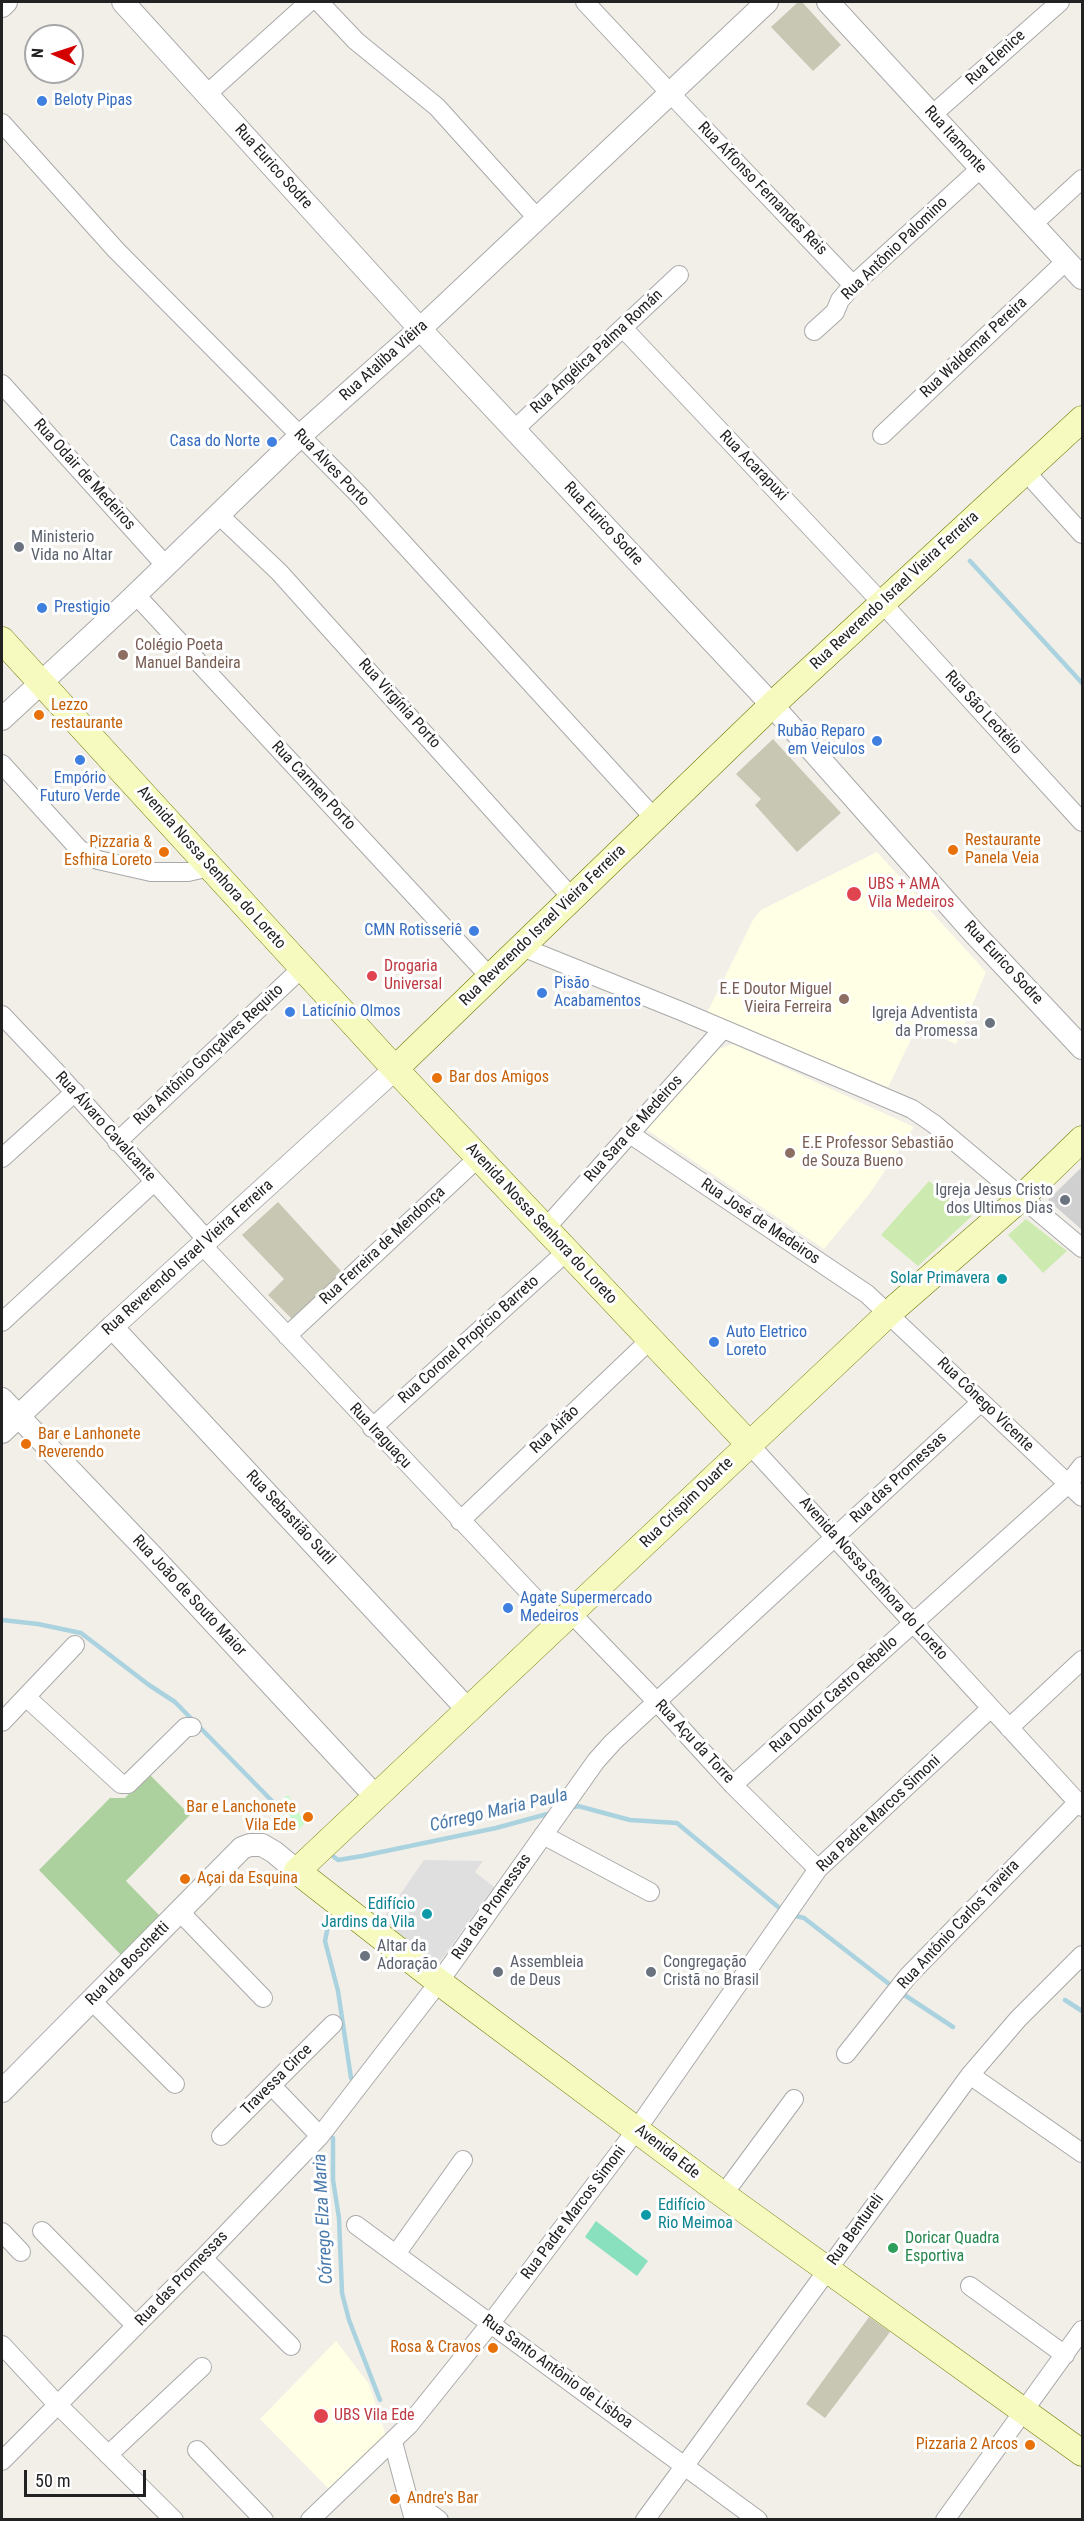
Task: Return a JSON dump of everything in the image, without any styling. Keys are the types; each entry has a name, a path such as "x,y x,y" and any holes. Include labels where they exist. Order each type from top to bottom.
{"main road":[{"name":"Rua Reverendo Israel Vieira Ferreira","path":"395,1069 772,705 1083,418"},
{"name":"Avenida Nossa Senhora do Loreto","path":"2,640 395,1069 749,1444"},
{"name":"Rua Crispim Duarte","path":"297,1871 889,1313 1021,1198 1083,1139"},
{"name":"Avenida Ede","path":"297,1871 439,1982 723,2196 1081,2449"}],"street":[{"path":"2,6 6,2"},
{"name":"Rua Eurico Sodre","path":"123,2 420,329 772,705 973,932 1083,1048"},
{"path":"207,94 309,2"},
{"path":"319,2 356,41 437,106 537,218"},
{"name":"Rua Affonso Fernandes Reis","path":"585,2 854,285"},
{"name":"Rua Ataliba Viêira","path":"2,719 166,566 301,435 420,329 767,2"},
{"name":"Rua Itamonte","path":"828,2 1083,278"},
{"name":"Rua Elenice","path":"932,115 1060,2"},
{"name":"Rua Alves Porto","path":"2,123 116,250 301,435 655,819"},
{"name":"Rua Antônio Palomino","path":"814,331 835,312 840,300 854,285 981,168"},
{"path":"1032,225 1083,178"},
{"name":"Rua Waldemar Pereira","path":"882,435 1066,261"},
{"name":"Rua Angélica Palma Román","path":"515,429 679,275"},
{"name":"Rua Acarapuxi","path":"623,328 883,604"},
{"name":"Rua Odair de Medeiros","path":"2,384 166,566"},
{"path":"1025,471 1083,534"},
{"name":"Rua Virgínia Porto","path":"219,515 279,572 572,898"},
{"name":"Rua Carmen Porto","path":"135,595 490,977"},
{"name":"Rua São Leotélio","path":"883,604 1083,822"},
{"path":"2,764 79,849 98,860 151,873 189,872 210,867"},
{"path":"522,946 912,1109 934,1124 1083,1248"},
{"name":"Rua Antônio Gonçalves Requito","path":"117,1142 302,968"},
{"name":"Rua Álvaro Cavalcante","path":"2,1015 75,1092 204,1243"},
{"name":"Rua Sara de Medeiros","path":"545,1229 723,1029"},
{"name":"Rua Reverendo Israel Vieira Ferreira","path":"2,1432 112,1327 395,1069"},
{"path":"2,1158 75,1092"},
{"name":"Rua José de Medeiros","path":"630,1134 867,1294 889,1313"},
{"name":"Rua Ferreira de Mendonça","path":"287,1336 479,1156"},
{"path":"2,1322 154,1182"},
{"name":"Rua Iraguaçu","path":"204,1243 287,1336 460,1521 565,1619"},
{"name":"Rua Coronel Propício Barreto","path":"372,1428 566,1252"},
{"name":"Rua Cônego Vicente","path":"889,1313 1083,1497"},
{"name":"Rua Sebastião Sutil","path":"112,1327 468,1710"},
{"name":"Rua Airão","path":"460,1521 650,1340"},
{"name":"Rua João de Souto Maior","path":"2,1399 375,1796"},
{"name":"Rua das Promessas","path":"2,2461 56,2403 136,2326 320,2136 439,1982 596,1761 981,1402"},
{"name":"Avenida Nossa Senhora do Loreto","path":"749,1444 1080,1804"},
{"name":"Rua Doutor Castro Rebello","path":"733,1785 1068,1484 1083,1466"},
{"name":"Rua Açu da Torre","path":"565,1619 657,1702 733,1785 818,1869"},
{"path":"2,1722 75,1646"},
{"path":"1009,1728 1083,1660"},
{"path":"26,1697 116,1781 128,1784 186,1727 192,1726"},
{"name":"Rua Padre Marcos Simoni","path":"310,2520 409,2425 490,2323 637,2129 818,1869 991,1708"},
{"name":"Rua Antônio Carlos Taveira","path":"846,2054 908,1976 1080,1804"},
{"path":"543,1835 650,1892"},
{"name":"Avenida Ede","path":"258,1844 274,1852 297,1871"},
{"name":"Rua Ida Boschetti","path":"2,2089 242,1848 258,1844"},
{"path":"180,1912 263,1998"},
{"name":"Rua Bentureli","path":"645,2520 970,2075 1018,2019 1083,1955"},
{"path":"92,2001 175,2084"},
{"name":"Travessa Circe","path":"221,2136 333,2024"},
{"path":"970,2075 1083,2153"},
{"path":"272,2086 320,2136"},
{"path":"723,2196 794,2099"},
{"path":"396,2254 463,2160"},
{"name":"Rua Santo Antônio de Lisboa","path":"356,2225 758,2520"},
{"path":"42,2231 136,2326"},
{"path":"2,2232 21,2252"},
{"path":"203,2258 291,2346"},
{"path":"970,2286 1065,2355"},
{"path":"945,2520 1083,2330"},
{"path":"2,2345 56,2403 174,2520"},
{"path":"108,2455 202,2367"},
{"path":"393,2442 414,2520"},
{"path":"197,2450 264,2520"},
{"path":"409,2498 439,2520"}],"shaded area":[{"path":"797,3 803,3 841,45 813,71 771,27"},
{"path":"773,739 841,813 797,852 755,805 761,799 736,774"},
{"name":"E.E Doutor Miguel Vieira Ferreira","path":"877,852 986,972 956,1044 917,1027 888,1087 707,1013 753,920 761,910"},
{"name":"E.E Professor Sebastião de Souza Bueno","path":"733,1044 914,1127 870,1193 824,1249 646,1129 719,1049"},
{"name":"Igreja Jesus Cristo dos Ultimos Dias","path":"1082,1167 1082,1230 1048,1200"},
{"path":"278,1202 343,1273 293,1320 268,1295 284,1279 242,1235"},
{"path":"424,1860 483,1861 475,1872 494,1887 438,1964 381,1922"},
{"path":"869,2317 890,2332 825,2418 806,2404"},
{"name":"UBS Vila Ede","path":"336,2341 369,2384 386,2435 329,2489 260,2419"}],"green space":[{"path":"929,1181 972,1216 918,1266 881,1235"},
{"path":"1026,1219 1067,1251 1043,1273 1008,1235"},
{"path":"148,1773 190,1815 126,1881 160,1916 121,1955 39,1870 110,1798 125,1798"},
{"path":"288,1795 305,1823 298,1830 294,1828 277,1804"},
{"path":"596,2221 648,2261 637,2276 585,2237"}],"waterway":[{"path":"970,561 1082,683"},
{"name":"Córrego Maria Paula","path":"2,1620 38,1624 81,1633 175,1702 274,1803"},
{"name":"Córrego Maria Paula","path":"571,1808 578,1806 630,1820 677,1823 783,1911"},
{"name":"Córrego Maria Paula","path":"334,1857 338,1860 362,1856 496,1828 551,1813"},
{"name":"Córrego Maria Paula","path":"792,1915 804,1918 893,1987"},
{"name":"Córrego Elza Maria","path":"329,1921 325,1941 338,1991 351,2078"},
{"name":"Córrego Maria Paula","path":"900,1992 953,2027"},
{"name":"Córrego Maria Paula","path":"1065,2000 1082,2011"},
{"name":"Córrego Elza Maria","path":"333,2138 333,2180 339,2218 342,2293 349,2320 380,2400"}],"place":[{"name":"Beloty Pipas","path":"42,101"},
{"name":"Casa do Norte","path":"272,442"},
{"name":"Ministerio Vida no Altar","path":"19,547"},
{"name":"Prestigio","path":"42,608"},
{"name":"Colégio Poeta Manuel Bandeira","path":"123,655"},
{"name":"Lezzo restaurante","path":"39,715"},
{"name":"Rubão Reparo em Veiculos","path":"877,741"},
{"name":"Empório Futuro Verde","path":"80,760"},
{"name":"Restaurante Panela Veia","path":"953,850"},
{"name":"Pizzaria & Esfhira Loreto","path":"164,852"},
{"name":"UBS + AMA Vila Medeiros","path":"854,894"},
{"name":"CMN Rotisseriê","path":"474,931"},
{"name":"Drogaria Universal","path":"372,976"},
{"name":"Pisão Acabamentos","path":"542,993"},
{"name":"E.E Doutor Miguel Vieira Ferreira","path":"844,999"},
{"name":"Laticínio Olmos","path":"290,1012"},
{"name":"Igreja Adventista da Promessa","path":"990,1023"},
{"name":"Bar dos Amigos","path":"437,1078"},
{"name":"E.E Professor Sebastião de Souza Bueno","path":"790,1153"},
{"name":"Igreja Jesus Cristo dos Ultimos Dias","path":"1065,1200"},
{"name":"Solar Primavera","path":"1002,1279"},
{"name":"Auto Eletrico Loreto","path":"714,1342"},
{"name":"Bar e Lanhonete Reverendo","path":"26,1444"},
{"name":"Agate Supermercado Medeiros","path":"508,1608"},
{"name":"Bar e Lanchonete Vila Ede","path":"308,1817"},
{"name":"Açai da Esquina","path":"185,1879"},
{"name":"Edifício Jardins da Vila","path":"427,1914"},
{"name":"Altar da Adoração","path":"365,1956"},
{"name":"Assembleia de Deus","path":"498,1972"},
{"name":"Congregação Cristã no Brasil","path":"651,1972"},
{"name":"Edifício Rio Meimoa","path":"646,2215"},
{"name":"Doricar Quadra Esportiva","path":"893,2248"},
{"name":"Rosa & Cravos","path":"493,2348"},
{"name":"UBS Vila Ede","path":"321,2416"},
{"name":"Pizzaria 2 Arcos","path":"1030,2445"},
{"name":"Andre's Bar","path":"395,2499"}]}
